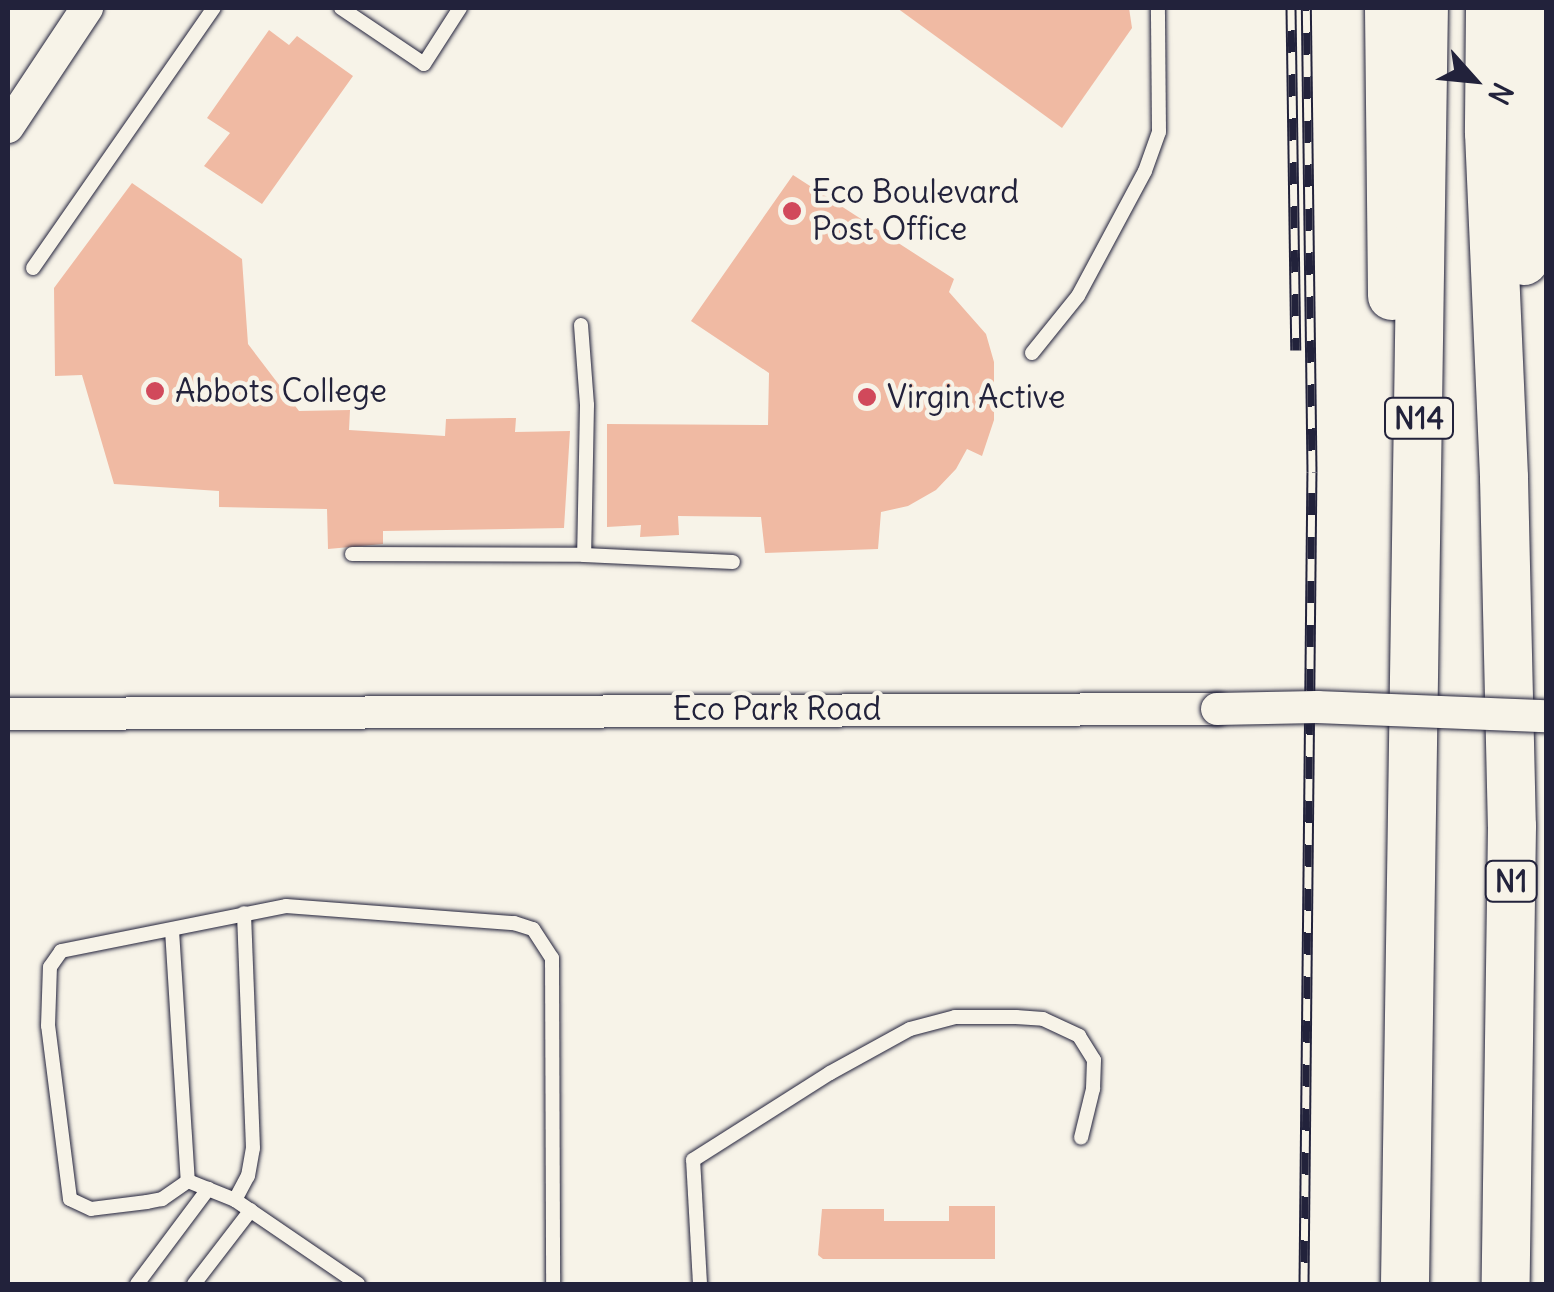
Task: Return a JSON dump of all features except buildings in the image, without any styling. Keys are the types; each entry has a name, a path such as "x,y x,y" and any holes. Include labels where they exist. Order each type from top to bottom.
{"highway":[{"path":"1389,8 1390,235 1410,829 1405,1284"},
{"name":"N14","path":"1410,829 1424,8"},
{"name":"N14","path":"1490,8 1489,133 1504,478"},
{"path":"1504,478 1520,391 1532,8"},
{"name":"N1","path":"1504,478 1512,826 1506,1284"}],"street":[{"path":"8,127 87,8"},
{"name":"Eco Park Road","path":"8,714 1317,707 1546,716"}],"lane":[{"path":"34,268 214,8"},
{"path":"342,8 424,64 460,8"},
{"path":"1032,353 1078,296 1122,221 1150,158 1159,132 1158,8"},
{"path":"580,325 586,367 584,555"},
{"path":"352,554 584,555 733,562"},
{"path":"188,1181 162,1198 147,1202 91,1209 70,1199 48,1026 50,967 60,951 286,906 514,922 533,929 552,958 554,1284"},
{"path":"235,1200 248,1176 253,1148 244,913"},
{"path":"172,930 188,1181"},
{"path":"700,1284 694,1160 894,1038 954,1017 1043,1019 1079,1036 1094,1060 1093,1089 1081,1138"},
{"path":"188,1181 235,1200 358,1284"},
{"path":"138,1284 208,1189"},
{"path":"194,1284 251,1210"}],"railway":[{"path":"1291,8 1296,350"},
{"path":"1304,1284 1312,472 1306,8"}],"place":[{"name":"Eco Boulevard Post Office","path":"792,211"},
{"name":"Abbots College","path":"155,391"},
{"name":"Virgin Active","path":"867,397"}]}
